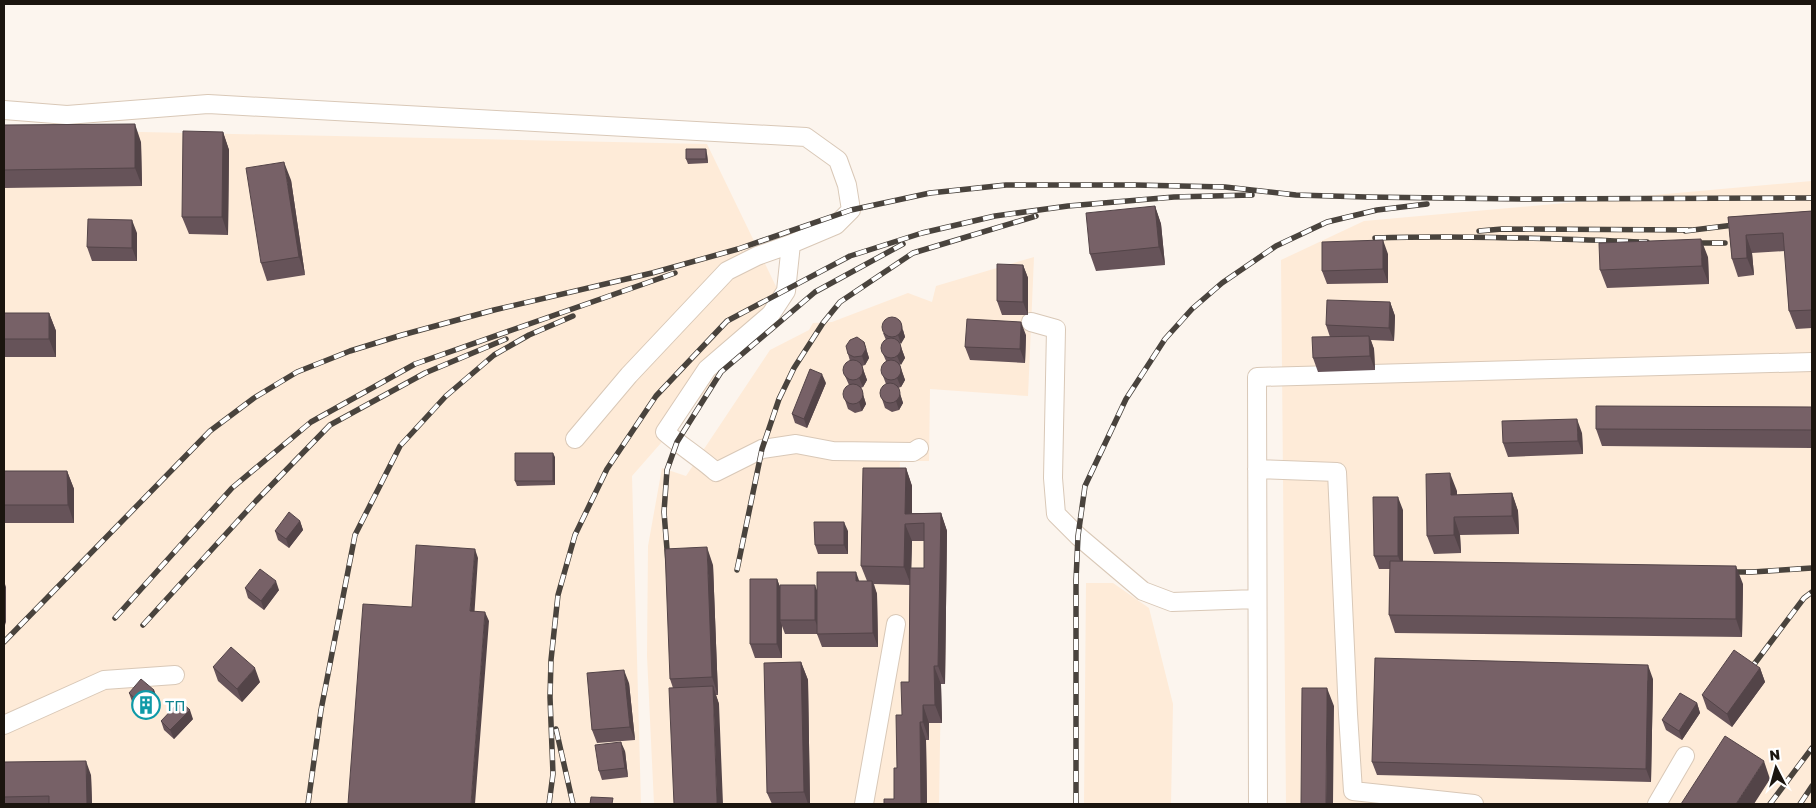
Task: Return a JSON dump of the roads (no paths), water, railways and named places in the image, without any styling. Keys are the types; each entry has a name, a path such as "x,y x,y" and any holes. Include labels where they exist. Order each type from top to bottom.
{"lane":[{"path":"4,110 67,115 208,104 806,137 838,160 847,185 851,210 836,226 757,256 727,271 628,375 575,439"},
{"path":"791,244 786,291 771,314 707,369 665,432 716,472 762,449 796,444 833,451 913,452 919,448"},
{"path":"1031,322 1056,329 1054,478 1056,514 1078,536 1143,591 1172,602 1256,599"},
{"path":"1258,804 1256,599 1257,377 1812,362"},
{"path":"1257,469 1337,472 1353,791 1474,804"},
{"path":"864,804 896,624"},
{"path":"4,725 104,680 175,675"},
{"path":"1658,804 1685,756"}],"railway":[{"path":"4,642 210,431 254,398 297,372 350,351 402,335 494,310 652,273 738,249 851,210 930,193 1006,185 1225,187 1296,195 1366,197 1521,199 1812,198"},
{"path":"549,804 553,774 550,697 551,660 558,595 575,535 607,469 656,396 727,321 850,256 922,233 995,216 1068,206 1174,197 1252,195"},
{"path":"1076,804 1076,580 1078,536 1085,486 1126,399 1165,339 1192,309 1222,283 1276,246 1327,222 1377,210 1427,204"},
{"path":"737,570 762,449 779,399 794,368 823,323 840,302 913,253 1036,216"},
{"path":"1685,231 1742,224"},
{"path":"1479,231 1502,229 1691,230"},
{"path":"1375,238 1477,237 1647,242"},
{"path":"1690,243 1725,243"},
{"path":"668,562 664,512 667,470 677,442 721,372 815,292 903,244"},
{"path":"115,618 232,488 311,422 415,364 675,273"},
{"path":"308,804 321,710 355,535 400,446 446,396 494,355 529,335 573,316"},
{"path":"143,625 256,501 330,425 425,373 506,339"},
{"path":"1724,572 1812,568"},
{"path":"1749,671 1804,598 1812,592"},
{"path":"556,729 573,804"},
{"path":"1770,804 1812,748"},
{"path":"1800,804 1812,786"}],"place":[{"name":"ТП","path":"146,705"}]}
